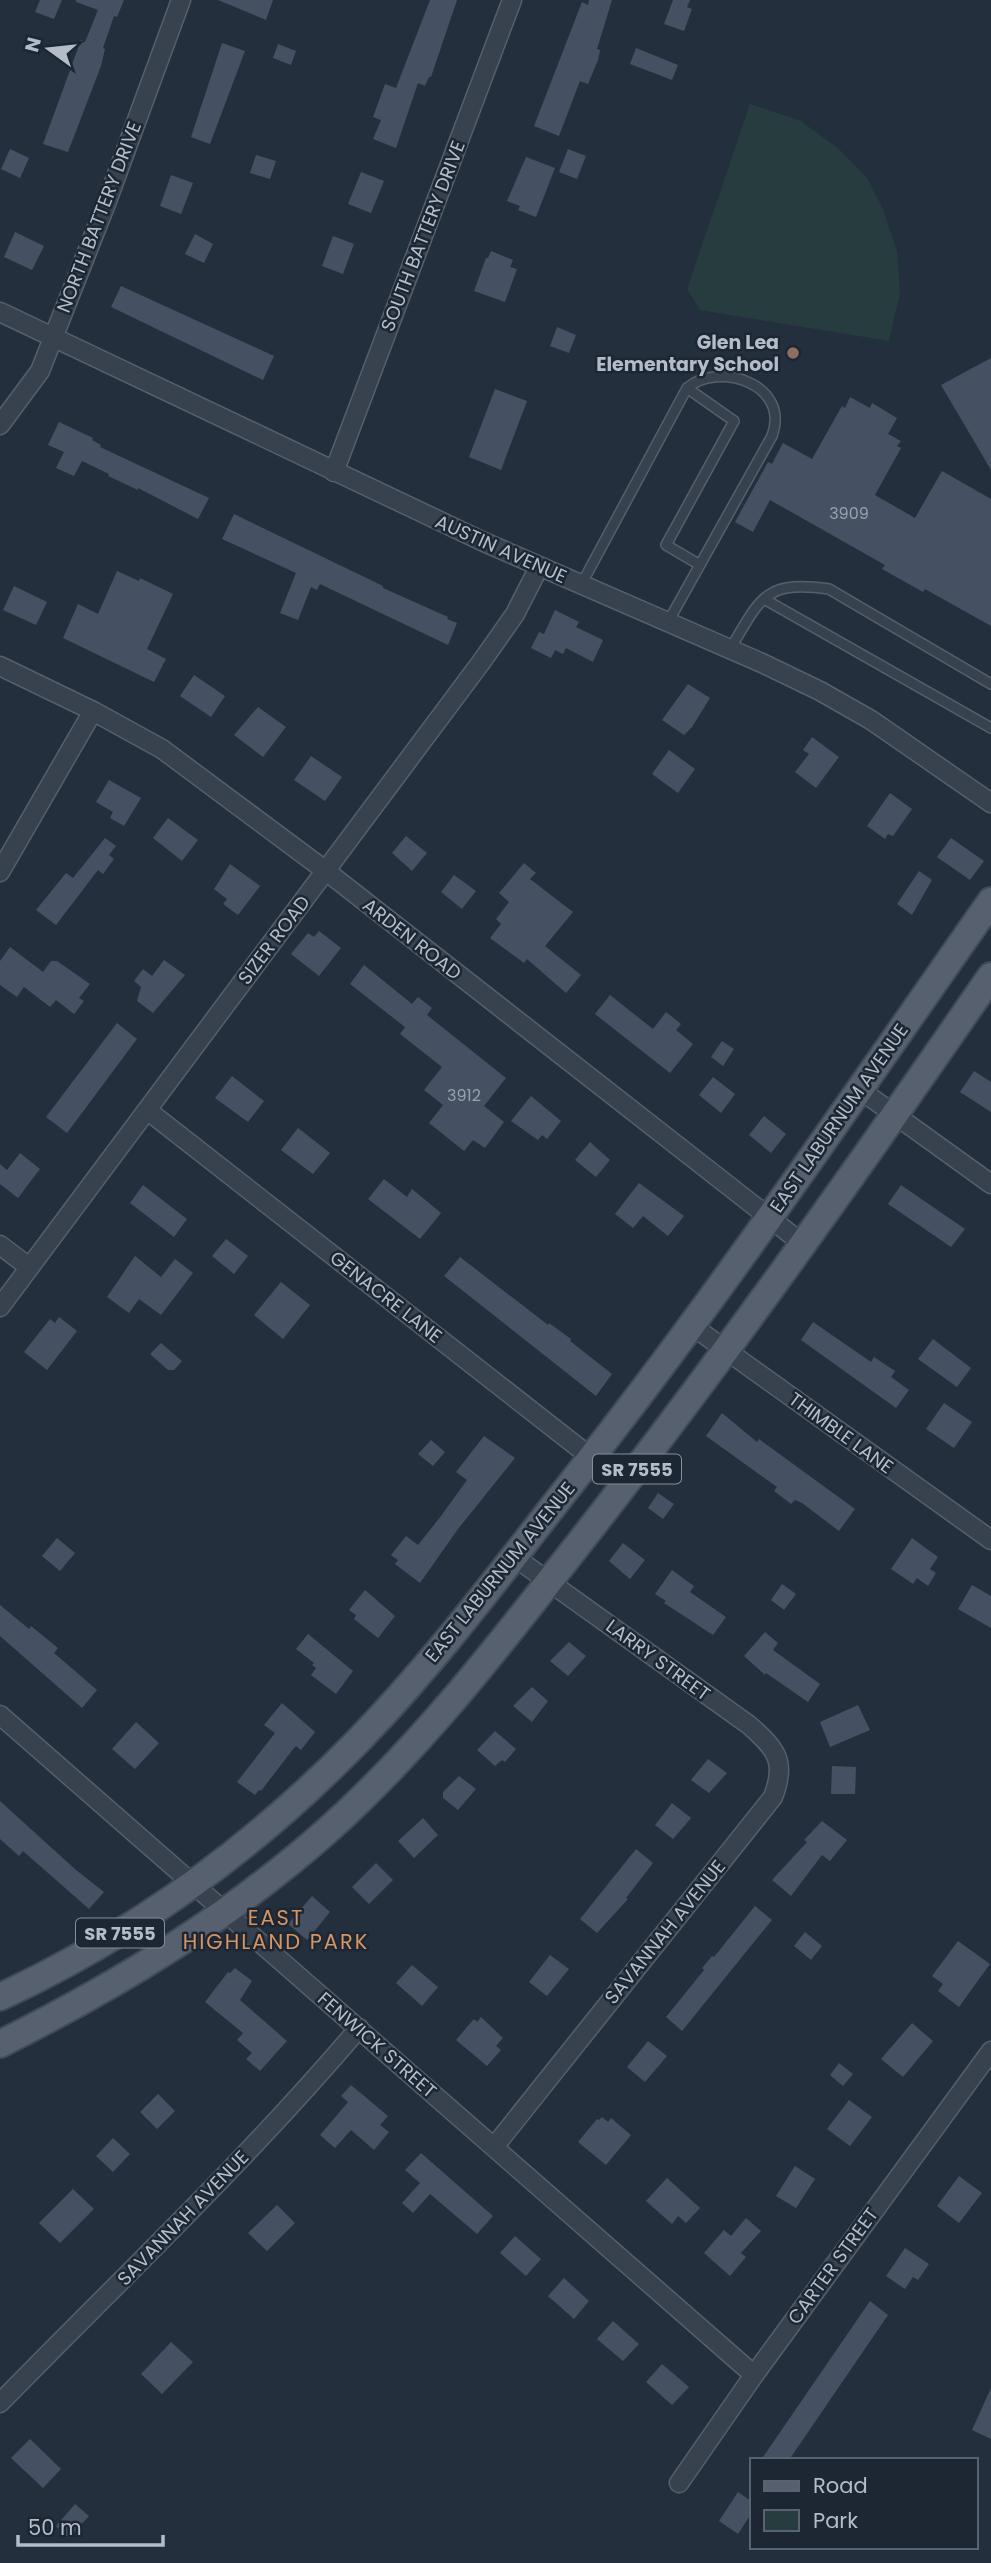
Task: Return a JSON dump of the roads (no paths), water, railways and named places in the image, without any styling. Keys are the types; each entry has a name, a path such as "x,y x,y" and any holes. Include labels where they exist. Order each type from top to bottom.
{"main road":[{"name":"EAST LABURNUM AVENUE","path":"0,1997 44,1977 114,1937 193,1885 272,1822 354,1746 431,1659 592,1458 691,1325 991,901"},
{"name":"SR 7555","path":"0,2044 122,1980 225,1913 302,1852 380,1780 449,1702 625,1484 803,1244 991,976"}],"street":[{"name":"NORTH BATTERY DRIVE","path":"0,425 40,371 106,204 181,0"},
{"name":"SOUTH BATTERY DRIVE","path":"334,472 512,0"},
{"name":"AUSTIN AVENUE","path":"0,312 539,567 820,691 871,720 991,803"},
{"name":"SIZER ROAD","path":"0,1307 326,872 515,614 539,567"},
{"name":"ARDEN ROAD","path":"0,666 93,711 162,749 326,872 803,1244"},
{"path":"0,872 93,711"},
{"path":"859,1089 991,1184"},
{"name":"GENACRE LANE","path":"147,1110 625,1484"},
{"path":"0,1245 29,1267"},
{"name":"THIMBLE LANE","path":"691,1325 991,1540"},
{"name":"LARRY STREET","path":"513,1556 749,1725 769,1743 778,1756 780,1780"},
{"name":"FENWICK STREET","path":"0,1715 754,2375"},
{"name":"SAVANNAH AVENUE","path":"494,2147 773,1797 780,1780"},
{"name":"SAVANNAH AVENUE","path":"0,2403 240,2160 359,2028"},
{"name":"CARTER STREET","path":"678,2483 991,2051"}],"lane":[{"path":"581,585 687,388 698,379 717,376 755,386 770,396 776,412 777,422 772,436 668,622"},
{"path":"687,388 734,421 666,545 700,565"},
{"path":"730,649 755,608 771,592 791,586 829,589 991,684"},
{"path":"764,599 991,728"}],"place":[{"name":"Glen Lea Elementary School","path":"793,353"}],"district":[{"name":"EAST HIGHLAND PARK","path":"276,1929"}]}
